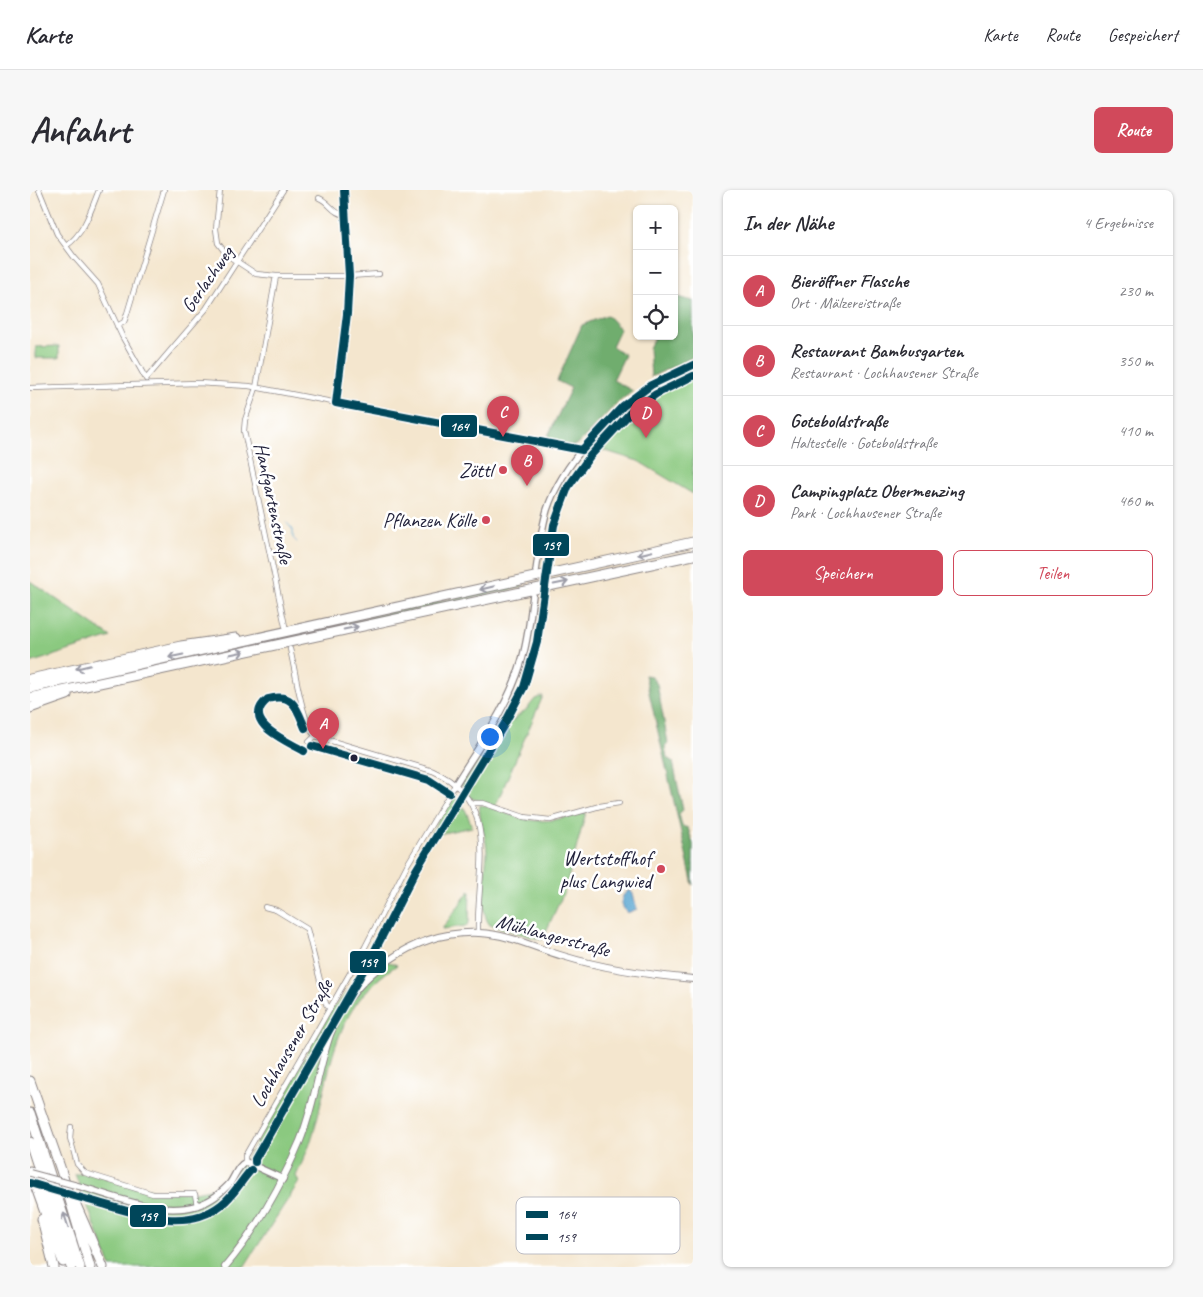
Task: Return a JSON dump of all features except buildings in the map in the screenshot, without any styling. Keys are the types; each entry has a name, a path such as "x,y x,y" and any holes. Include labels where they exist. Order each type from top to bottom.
{"highway":[{"path":"30,688 693,542"},
{"path":"30,698 693,555"},
{"path":"30,679 190,644 249,636 258,638"},
{"path":"30,675 40,673 46,676"},
{"path":"30,708 87,686"},
{"path":"30,1081 61,1170 90,1267"},
{"path":"30,1113 80,1267"},
{"path":"30,1142 70,1267"},
{"path":"61,1170 103,1267"},
{"path":"30,1172 65,1267"},
{"path":"37,1192 54,1267"}],"main road":[{"name":"Mühlangerstraße","path":"283,1179 300,1140 330,1035 339,1014 353,994 379,967 418,944 450,935 478,933 507,937 563,956 614,969 693,980"},
{"path":"225,1267 260,1219 283,1179"}],"street":[{"path":"39,190 49,216 66,246 98,284 146,379 146,386"},
{"path":"66,246 72,242 82,229 99,190"},
{"path":"118,326 124,322 126,317 164,190"},
{"path":"220,190 217,236 222,250 256,274 276,276 379,274"},
{"name":"Gerlachweg","path":"146,379 206,309 283,190"},
{"path":"336,404 347,314 349,276 347,215 344,190"},
{"path":"319,198 335,212 347,215"},
{"name":"Hanfgartenstraße","path":"276,276 256,388 245,420 244,431 285,626"},
{"path":"536,571 544,524 551,500 559,482 582,450 623,406 651,386 693,365"},
{"path":"30,388 221,384 256,388 582,450"},
{"name":"Lochhausener Straße","path":"245,1162 245,1156 364,948 407,865 496,718 515,682 527,641 533,595"},
{"path":"290,649 306,719 311,732 315,736 433,771 455,785 472,805 480,827 482,841 478,933"},
{"path":"310,742 315,736"},
{"path":"472,805 483,803 516,815 543,820 619,803"},
{"path":"264,907 276,910 307,930 326,1004 330,1009"},
{"path":"71,1127 70,1138 77,1164 85,1173 153,1194 195,1194 197,1206"},
{"path":"30,1172 165,1209 197,1206 212,1199 230,1183 245,1162 249,1162 283,1179"}],"green space":[{"path":"678,297 693,301 693,357 651,377 649,348 653,340 678,340"},
{"path":"607,315 620,329 612,346 625,355 613,380 633,391 616,404 578,444 573,446 545,442 571,388 557,381 582,325"},
{"path":"59,346 59,358 36,358 36,347"},
{"path":"693,370 693,494 638,461 593,447 614,422 637,401 663,384"},
{"path":"30,581 111,637 30,663"},
{"path":"521,584 522,587 291,637 291,634"},
{"path":"284,636 284,639 30,695 30,692"},
{"path":"645,675 651,676 657,684 668,743 665,747 667,758 673,762 683,810 679,814 682,826 688,828 693,844 693,885"},
{"path":"543,696 495,807 471,798 462,786 463,778 466,779 502,729 527,709 535,699"},
{"path":"452,797 463,805 472,827 433,835 431,833"},
{"path":"480,805 535,821 560,819 586,812 565,890 542,940 490,925 486,919 484,910 484,879 487,852 479,809"},
{"path":"470,890 469,923 466,926 442,929"},
{"path":"381,959 397,965 375,982 359,1000 347,1020 331,1062 311,1140 296,1176 299,1182 244,1267 111,1267 75,1174 92,1174 159,1192 195,1192 224,1184 249,1155 332,1009 361,977"}],"water":[{"path":"630,890 637,909 627,913 623,907 622,897"}],"waterway":[{"path":"287,523 293,530 293,538 297,542"}],"transit line":[{"name":"164","path":"336,403 347,314 349,276 344,190"},
{"name":"164","path":"582,450 623,406 651,385 693,365"},
{"name":"159","path":"255,1162 374,952 416,870 505,723 524,687 537,642 554,525 568,487 590,456 630,413 656,394 693,376"},
{"name":"164","path":"336,403 582,450"},
{"name":"159","path":"304,751 277,736 262,723 259,715 261,707 268,699 277,697 289,700 297,709 305,728"},
{"name":"159","path":"312,746 429,780 449,793"},
{"name":"159","path":"30,1183 143,1215 176,1219 192,1218 207,1213 221,1205 230,1197 251,1170"}],"place":[{"name":"Goteboldstraße","path":"503,437"},
{"name":"Campingplatz Obermenzing","path":"646,438"},
{"name":"Zöttl","path":"503,470"},
{"name":"Restaurant Bambusgarten","path":"527,486"},
{"name":"Pflanzen Kölle","path":"486,520"},
{"name":"Bieröffner Flasche","path":"323,749"},
{"name":"Wertstoffhof plus Langwied","path":"661,869"}]}
